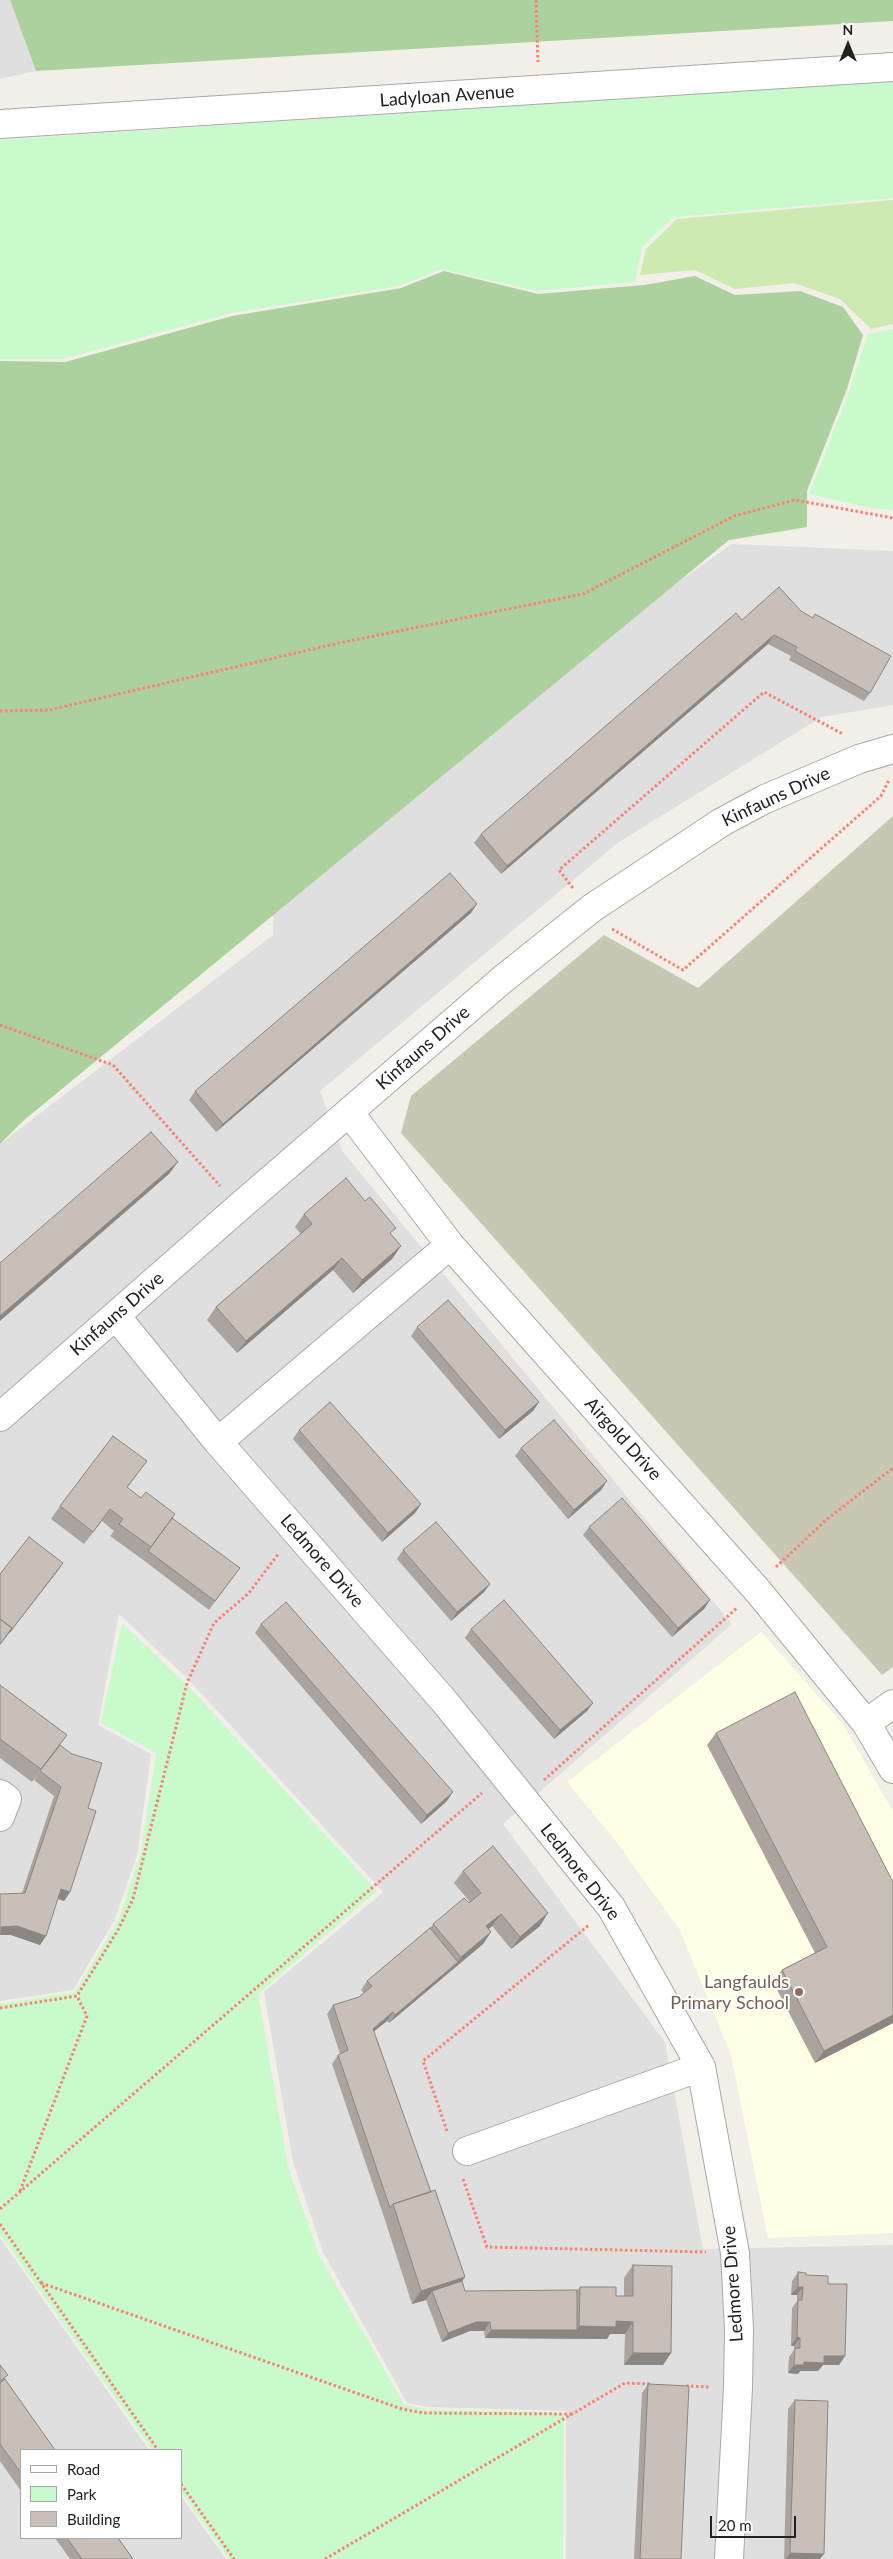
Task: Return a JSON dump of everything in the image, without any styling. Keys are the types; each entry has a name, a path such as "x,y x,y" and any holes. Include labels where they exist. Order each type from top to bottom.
{"street":[{"name":"Ladyloan Avenue","path":"0,124 893,67"},
{"name":"Kinfauns Drive","path":"0,1418 503,979 592,908 722,822 765,799 859,759 893,749"},
{"name":"Airgold Drive","path":"349,1112 450,1245 757,1590 866,1723 893,1768"},
{"path":"218,1442 450,1245"},
{"name":"Ledmore Drive","path":"116,1316 218,1442 444,1701 611,1907 701,2067 735,2252 739,2329 738,2388 728,2559"},
{"path":"866,1723 893,1704"},
{"path":"0,1794 7,1799 0,1817"},
{"path":"467,2151 701,2067"}],"path":[{"path":"536,0 539,91"},
{"path":"0,711 49,710 339,643 583,594 734,516 795,500 893,518"},
{"path":"859,759 846,736 764,692 558,870 610,928 683,970 881,796 893,774"},
{"path":"0,1025 113,1066 220,1186"},
{"path":"757,1590 776,1567 826,1520 893,1468"},
{"path":"0,2008 77,1996 118,1930 133,1899 187,1683 214,1623 249,1593 295,1530"},
{"path":"558,1767 734,1611"},
{"path":"0,2209 503,1775"},
{"path":"19,2192 87,2016 77,1996"},
{"path":"0,2224 157,2449"},
{"path":"41,2283 402,2410 423,2413 572,2414"},
{"path":"325,2559 624,2384 653,2385"},
{"path":"681,2386 738,2388"},
{"path":"182,2485 234,2559"}],"shaded area":[{"path":"0,0 10,0 36,71 0,79"},
{"path":"732,544 893,551 893,705 822,717 619,842 320,1091 343,1152 732,1624 503,1824 665,2042 703,2249 893,2245 893,2559 566,2559 566,2411 427,2407 407,2403 323,2252 293,2162 264,1992 383,1892 189,1680 119,1614 98,1725 151,1754 137,1856 114,1921 73,1990 0,2001 0,1144 273,935 274,867"},
{"path":"893,816 893,1667 882,1675 401,1133 411,1096 604,935 698,988"},
{"name":"Langfaulds Primary School","path":"761,1632 843,1724 893,1812 893,2233 768,2238 731,2055 680,1930 614,1839 567,1782"},
{"path":"0,2238 148,2449 20,2449 20,2539 182,2539 182,2497 226,2559 0,2559"}],"green space":[{"path":"10,0 893,0 893,21 36,71"},
{"path":"893,81 893,198 674,217 642,247 635,282 537,291 441,269 399,286 231,313 63,359 0,359 0,140"},
{"path":"893,200 893,324 871,329 840,299 794,283 735,289 695,270 640,275 646,249 677,219"},
{"path":"444,271 538,294 644,285 695,276 735,295 800,291 843,307 863,335 847,389 807,491 807,527 729,540 23,1121 0,1144 0,361 65,362 232,316 401,288"},
{"path":"893,329 893,510 871,508 809,494 850,389 868,334"},
{"path":"122,1623 191,1689 377,1891 258,1994 288,2167 319,2255 404,2404 428,2410 564,2413 563,2559 229,2559 182,2493 182,2449 151,2449 0,2234 0,2004 75,1992 119,1919 141,1852 156,1753 101,1723"}],"building":[{"path":"779,587 801,611 813,618 815,614 891,656 870,693 795,651 797,647 774,635 507,866 481,834 736,613 742,620"},
{"path":"450,873 477,904 223,1124 195,1091"},
{"path":"151,1132 178,1162 0,1316 0,1263"},
{"path":"346,1178 365,1201 370,1197 396,1228 390,1233 401,1246 362,1280 342,1258 246,1341 216,1307 312,1224 304,1214"},
{"path":"448,1300 539,1402 505,1430 417,1327"},
{"path":"330,1402 421,1504 388,1533 299,1430"},
{"path":"554,1420 607,1481 574,1510 521,1448"},
{"path":"113,1436 147,1461 127,1487 141,1498 146,1492 175,1514 151,1547 119,1524 123,1519 110,1509 93,1532 60,1506"},
{"path":"622,1498 710,1600 678,1628 589,1527"},
{"path":"172,1518 240,1568 215,1601 148,1551"},
{"path":"436,1522 490,1584 457,1612 403,1550"},
{"path":"29,1537 63,1563 10,1632 12,1628 0,1619 0,1574"},
{"path":"504,1600 593,1703 560,1730 471,1629"},
{"path":"286,1602 453,1792 427,1815 261,1624"},
{"path":"0,1619 12,1628 0,1644"},
{"path":"0,1685 67,1735 41,1769 0,1739"},
{"path":"795,1692 893,1882 893,2015 824,2051 782,1970 827,1947 716,1733"},
{"path":"60,1745 72,1754 102,1763 88,1808 96,1811 70,1892 61,1889 46,1936 17,1926 1,1927 0,1933 0,1894 25,1893 61,1787 40,1771"},
{"path":"493,1846 548,1913 520,1937 501,1914 486,1926 491,1932 461,1957 433,1924 464,1898 469,1903 481,1893 463,1871"},
{"path":"430,1928 458,1962 395,2015 393,2012 373,2029 431,2192 393,2204 390,2208 338,2055 348,2050 333,2005 359,1997 372,1986 367,1981"},
{"path":"435,2190 465,2277 421,2291 393,2204"},
{"path":"633,2265 672,2266 671,2353 633,2353 633,2322 616,2321 616,2327 579,2326 580,2287 616,2287 616,2296 633,2296"},
{"path":"798,2272 806,2273 806,2275 828,2276 828,2284 847,2284 845,2356 824,2356 824,2363 804,2362 804,2365 794,2365 795,2348 800,2348 800,2338 797,2337 798,2300 802,2300 803,2287 798,2287"},
{"path":"462,2281 465,2291 577,2290 577,2330 491,2330 490,2322 476,2322 448,2333 432,2291"},
{"path":"0,2365 8,2375 0,2381"},
{"path":"5,2379 54,2449 20,2449 20,2472 0,2444 0,2383"},
{"path":"648,2384 689,2386 681,2559 640,2559"},
{"path":"795,2400 828,2401 824,2554 790,2553"},
{"path":"68,2539 119,2539 133,2559 82,2559"}],"place":[{"name":"Langfaulds Primary School","path":"799,1992"}]}
